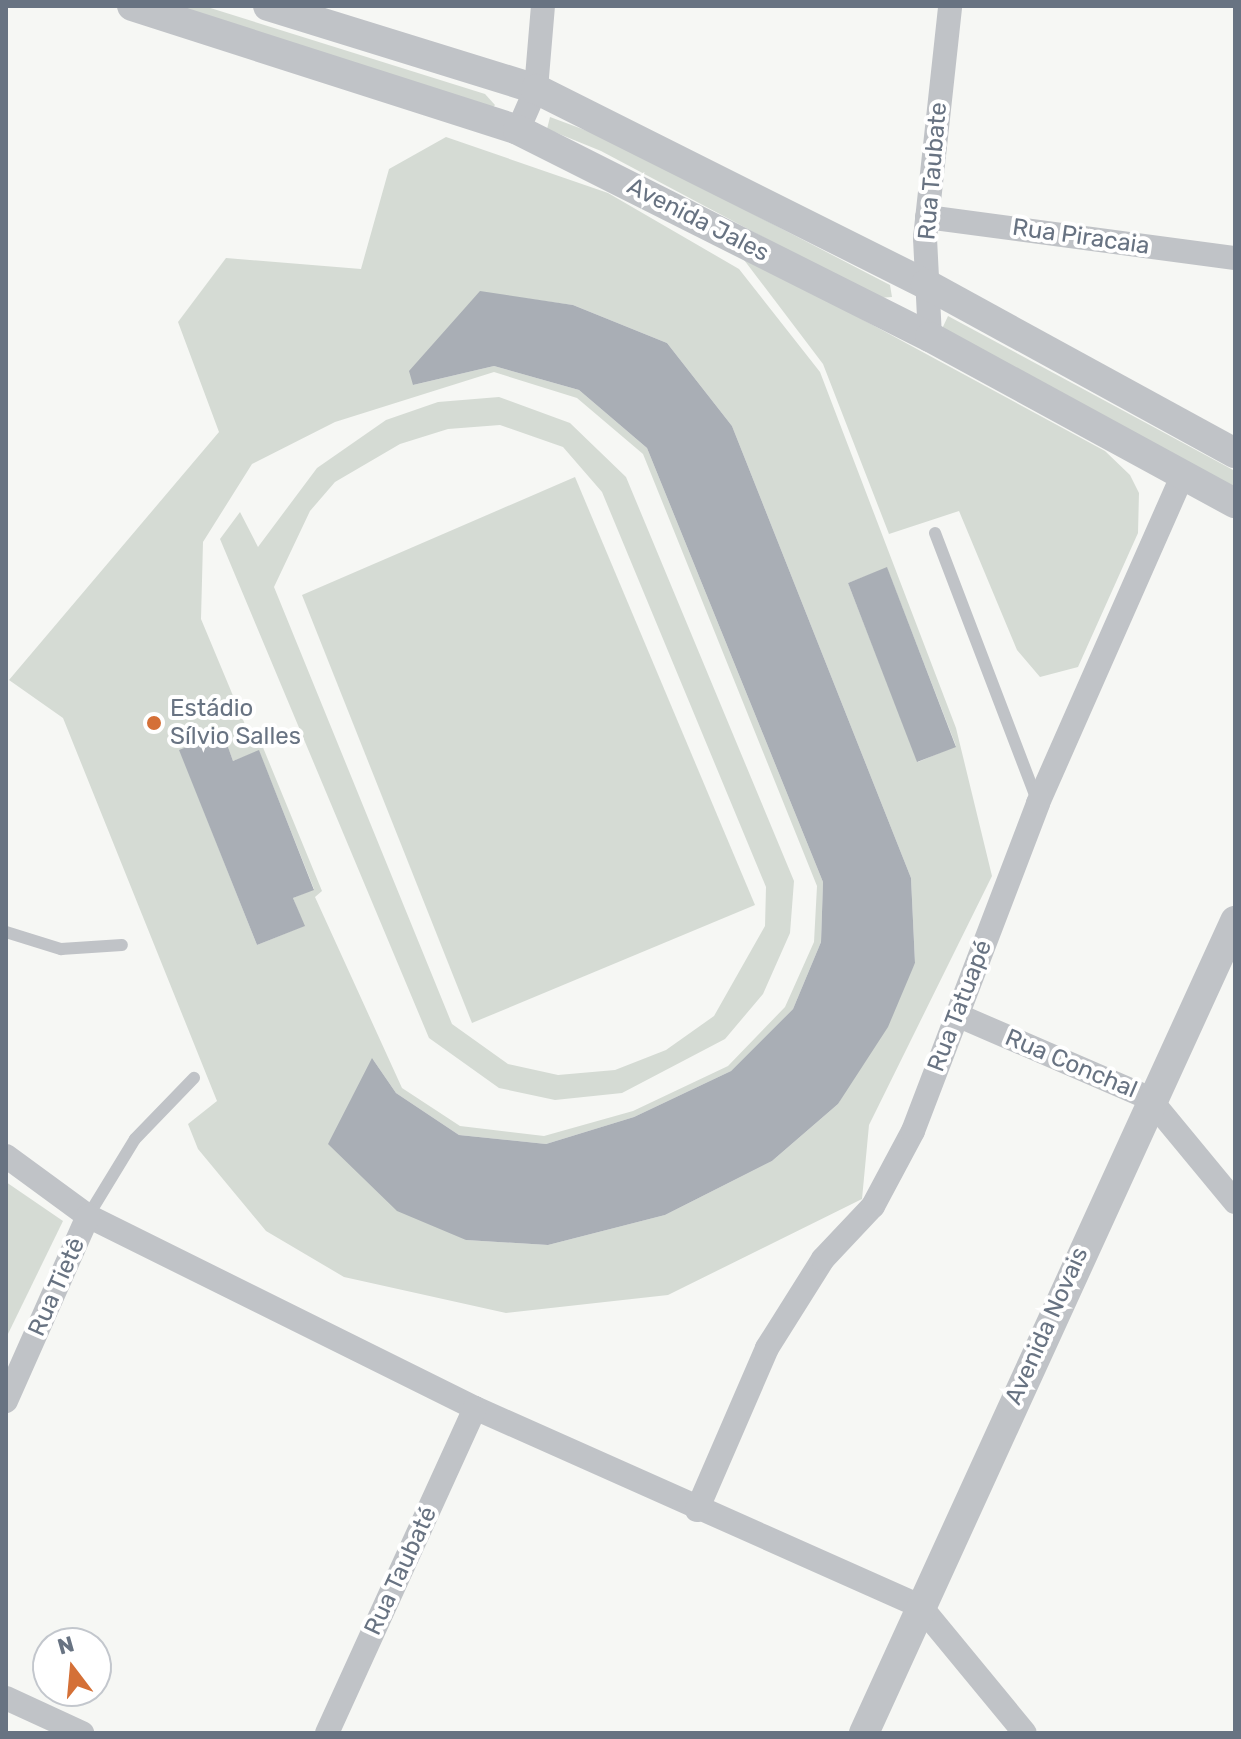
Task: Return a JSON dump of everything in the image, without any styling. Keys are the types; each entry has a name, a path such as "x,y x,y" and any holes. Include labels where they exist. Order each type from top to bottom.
{"street":[{"name":"Avenida Jales","path":"132,6 518,130 930,337 1182,477 1235,503"},
{"name":"Avenida Jales","path":"268,6 536,89 926,284 1235,453"},
{"path":"518,130 536,89 543,6"},
{"name":"Rua Taubate","path":"930,337 926,284 927,217 950,6"},
{"name":"Rua Piracaia","path":"927,217 1235,258"},
{"name":"Rua Tatuapé","path":"697,1510 767,1348 823,1259 873,1206 913,1131 1038,803 1182,477"},
{"name":"Avenida Novais","path":"864,1733 1149,1098 1235,921"},
{"name":"Rua Conchal","path":"957,1015 1149,1098 1235,1202"},
{"path":"6,1156 88,1216 475,1408 697,1510 921,1607 1025,1733"},
{"name":"Rua Tietê","path":"6,1401 88,1216"},
{"name":"Rua Taubaté","path":"327,1733 475,1408"},
{"path":"6,1698 82,1733"}],"lane":[{"path":"935,533 1038,803"},
{"path":"6,932 61,949 122,945"},
{"path":"88,1216 135,1139 194,1078"}],"shaded area":[{"path":"158,6 204,6 485,94 495,105 490,111"},
{"path":"550,117 609,139 890,285 892,297 878,298 601,151 547,129"},
{"name":"Estádio Sílvio Salles","path":"446,137 608,193 739,269 820,372 956,728 992,876 869,1125 862,1199 668,1295 506,1313 344,1277 266,1231 198,1149 188,1124 217,1101 63,718 9,680 219,432 178,322 226,258 361,269 389,169","holes":["480,292 573,305 667,343 732,426 911,878 915,963 838,1104 772,1161 665,1215 548,1245 466,1240 372,1058 396,1093 459,1135 546,1144 634,1117 731,1071 793,1009 821,942 823,882 647,448 579,390 494,366 413,385","494,372 577,398 643,454 817,886 814,942 785,1007 728,1066 633,1111 544,1136 460,1126 402,1088 315,897 322,891 262,745 254,746 201,619 203,542 252,464 335,422","887,568 956,746 918,762 848,583","223,734 233,761 259,751 314,889 293,898 304,926 257,945 180,751"]},
{"path":"738,252 1105,451 1130,475 1139,493 1138,533 1078,667 1040,677 1017,650 959,511 889,534 823,364"},
{"path":"948,316 1235,471 1235,488 941,331"},
{"path":"499,397 570,423 626,477 794,881 790,933 763,994 725,1039 622,1093 555,1100 499,1088 429,1038 220,539 240,512 258,547 317,468 386,420 438,402","holes":["500,425 563,447 602,492 766,887 765,926 714,1016 666,1050 615,1070 558,1075 508,1064 452,1024 274,587 310,511 335,482 400,444 448,429"]},
{"path":"575,477 755,905 472,1023 302,595"},
{"path":"6,1182 63,1221 6,1338"}],"building":[{"path":"480,291 573,305 667,343 732,426 911,878 915,963 888,1027 838,1104 772,1161 665,1215 548,1245 466,1240 397,1211 328,1144 372,1058 396,1093 459,1135 546,1144 634,1117 731,1071 793,1009 821,942 823,882 647,448 579,390 494,366 413,385 409,371"},
{"path":"887,567 956,747 917,762 848,583"},
{"path":"223,733 233,761 259,750 314,890 293,898 305,926 257,945 179,750"}],"place":[{"name":"Estádio Sílvio Salles","path":"154,723"}]}
